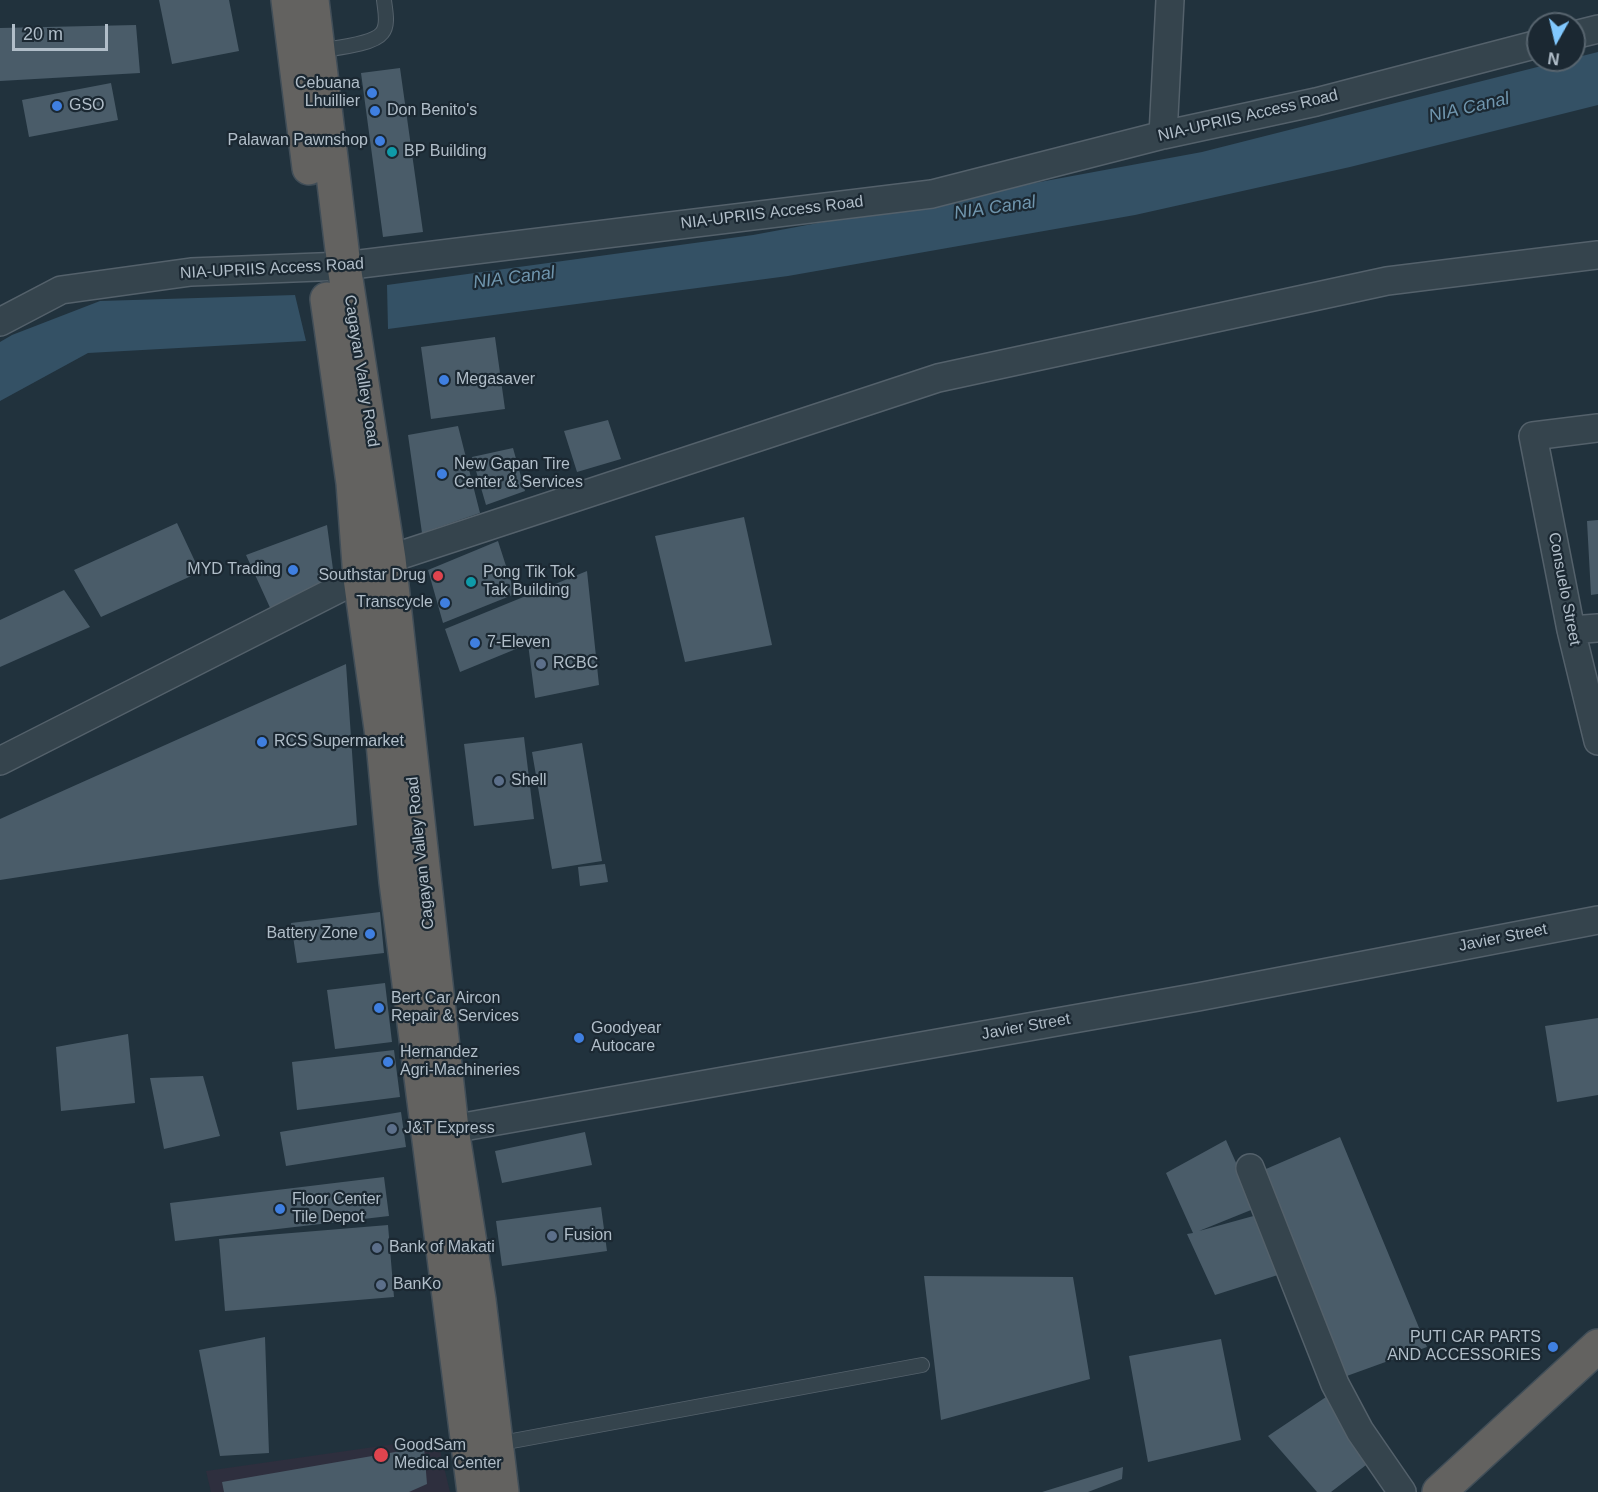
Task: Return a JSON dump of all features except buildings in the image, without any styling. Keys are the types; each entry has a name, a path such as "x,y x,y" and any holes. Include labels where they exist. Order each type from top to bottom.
{"highway":[{"name":"Cagayan Valley Road","path":"288,0 334,267 389,559 452,1129 479,1300 502,1492"},
{"name":"Cagayan Valley Road","path":"312,0 360,578 383,743 396,882 474,1492"},
{"path":"1439,1492 1598,1346"}],"street":[{"path":"1163,135 1170,0"},
{"name":"NIA-UPRIIS Access Road","path":"0,322 61,290 191,272 334,267 932,194 1163,135 1316,102 1526,48"},
{"path":"0,761 360,578 389,559 938,378 1387,281 1598,255"},
{"name":"Consuelo Street","path":"1598,428 1533,436 1571,630 1598,741"},
{"path":"1571,630 1598,627"},
{"name":"Javier Street","path":"452,1129 1198,997 1598,920"},
{"path":"1250,1168 1335,1384 1360,1431 1402,1492"}],"lane":[{"path":"318,51 372,40 382,33 386,23 384,0"},
{"path":"496,1444 922,1365"}],"shaded area":[{"name":"GoodSam Medical Center","path":"437,1438 450,1492 211,1492 206,1471"}],"water":[{"name":"NIA Canal","path":"1598,52 1598,105 1350,167 1135,215 788,276 388,329 387,285 753,235 1202,152 1526,70 1526,72 1586,72 1586,55"},
{"path":"295,295 306,341 88,353 0,401 0,342 12,335 100,301"}],"place":[{"name":"Cebuana Lhuillier","path":"372,93"},
{"name":"GSO","path":"57,106"},
{"name":"Don Benito's","path":"375,111"},
{"name":"Palawan Pawnshop","path":"380,141"},
{"name":"BP Building","path":"392,152"},
{"name":"Megasaver","path":"444,380"},
{"name":"New Gapan Tire Center & Services","path":"442,474"},
{"name":"MYD Trading","path":"293,570"},
{"name":"Southstar Drug","path":"438,576"},
{"name":"Pong Tik Tok Tak Building","path":"471,582"},
{"name":"Transcycle","path":"445,603"},
{"name":"7-Eleven","path":"475,643"},
{"name":"RCBC","path":"541,664"},
{"name":"RCS Supermarket","path":"262,742"},
{"name":"Shell","path":"499,781"},
{"name":"Battery Zone","path":"370,934"},
{"name":"Bert Car Aircon Repair & Services","path":"379,1008"},
{"name":"Goodyear Autocare","path":"579,1038"},
{"name":"Hernandez Agri-Machineries","path":"388,1062"},
{"name":"J&T Express","path":"392,1129"},
{"name":"Floor Center Tile Depot","path":"280,1209"},
{"name":"Fusion","path":"552,1236"},
{"name":"Bank of Makati","path":"377,1248"},
{"name":"BanKo","path":"381,1285"},
{"name":"PUTI CAR PARTS AND ACCESSORIES","path":"1553,1347"},
{"name":"GoodSam Medical Center","path":"381,1455"}]}
